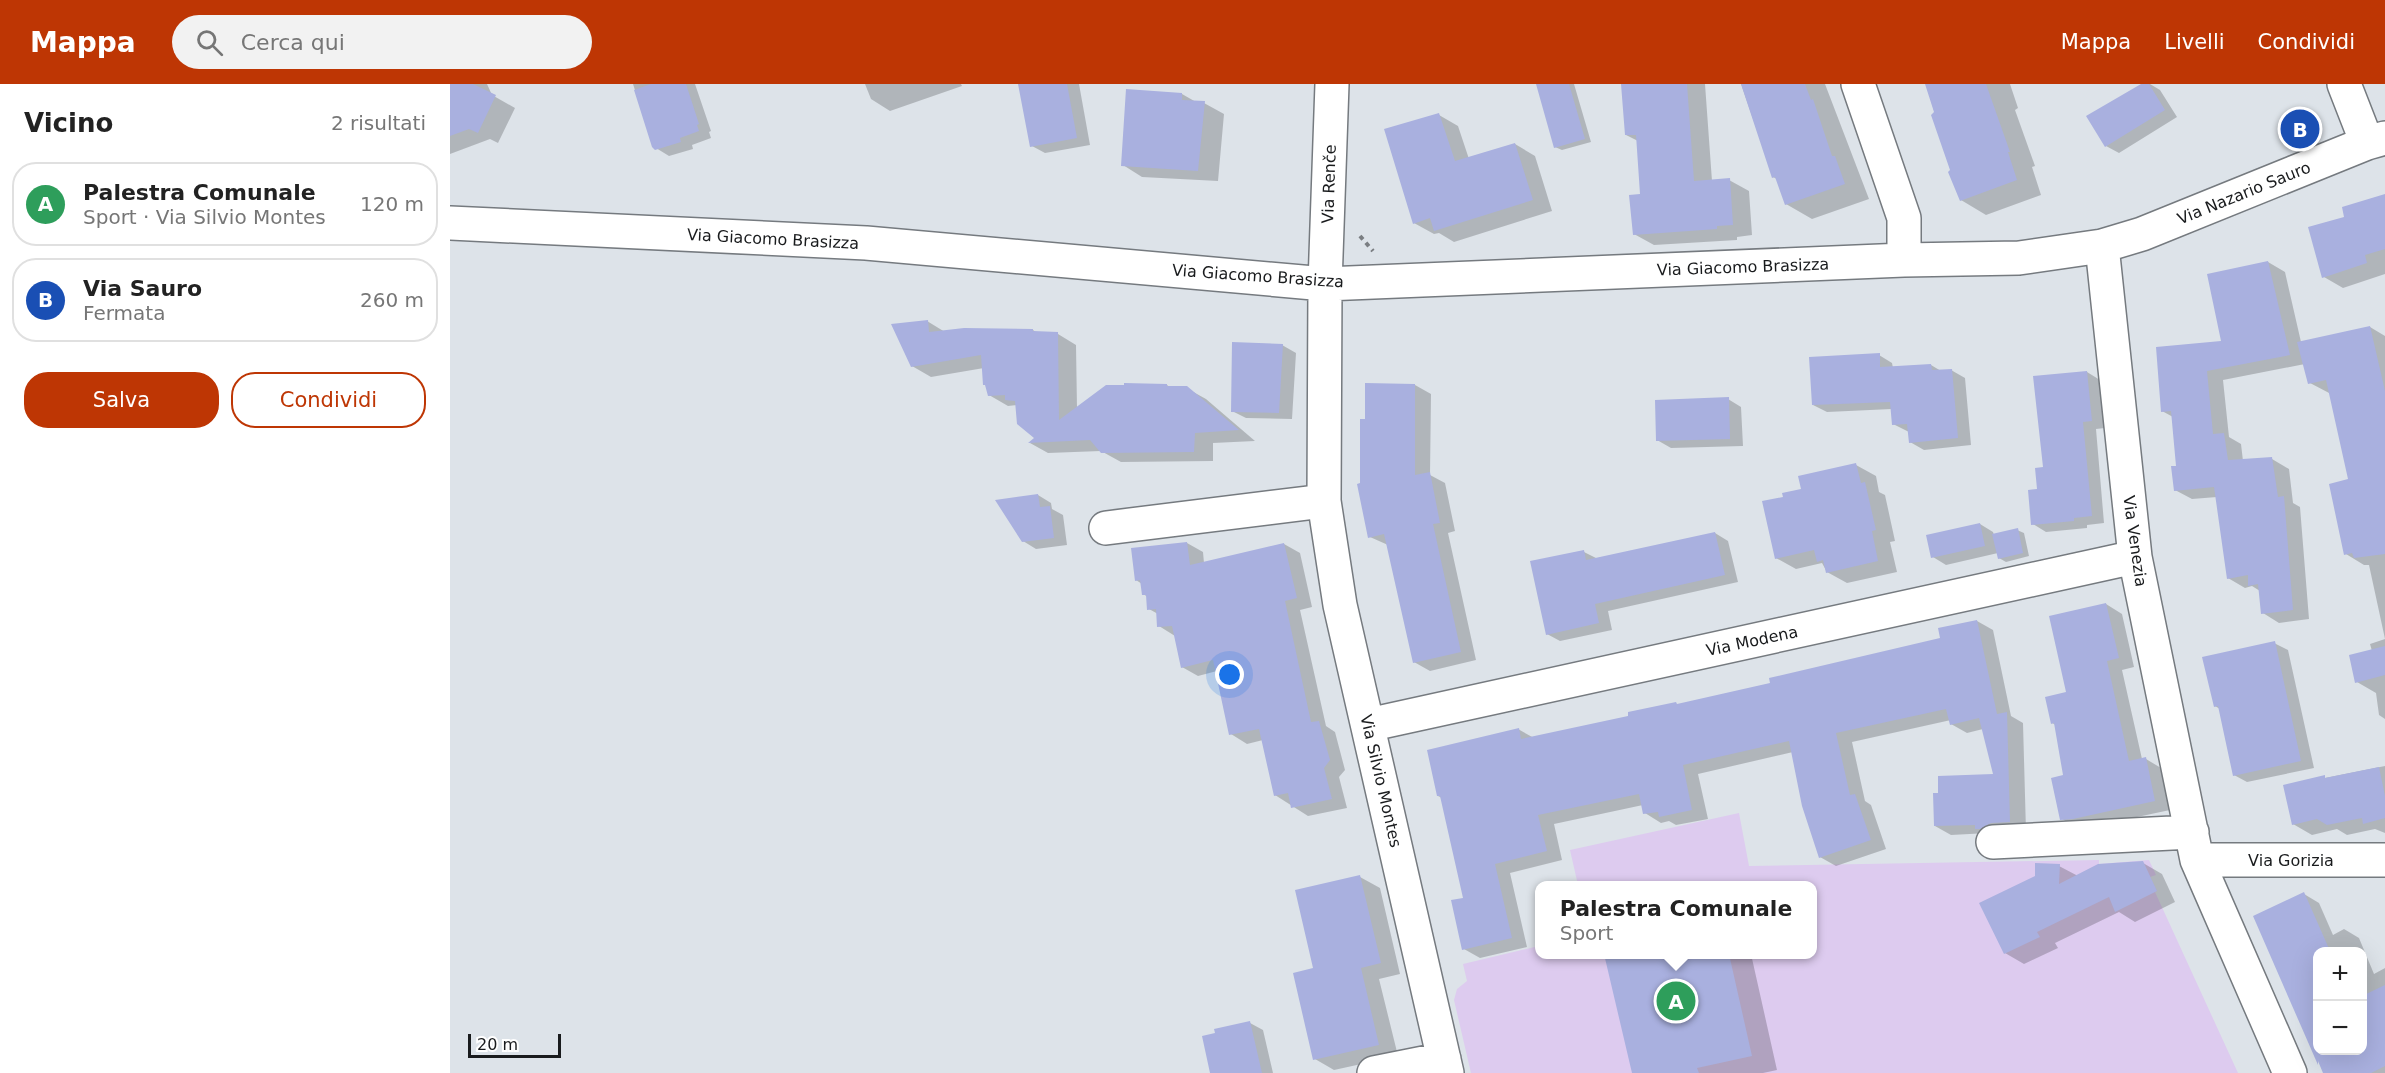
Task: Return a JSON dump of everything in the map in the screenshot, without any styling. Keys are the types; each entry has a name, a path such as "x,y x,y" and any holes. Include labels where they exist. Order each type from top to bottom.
{"street":[{"name":"Via Renče","path":"1325,284 1332,84"},
{"path":"1858,84 1904,218 1904,260"},
{"path":"2344,84 2376,141"},
{"name":"Via Nazario Sauro","path":"2102,246 2142,234 2376,141"},
{"name":"Via Giacomo Brasizza","path":"450,223 866,243 1325,284 1904,260 2019,258 2102,246"},
{"name":"Via Venezia","path":"2102,246 2135,557 2195,846 2290,1073"},
{"name":"Via Silvio Montes","path":"1325,284 1324,501 1340,605 1445,1066 1374,1073"},
{"path":"1106,528 1324,501"},
{"name":"Via Modena","path":"1368,725 2135,557"},
{"path":"1993,843 2195,846"},
{"name":"Via Gorizia","path":"2195,846 2385,860"}],"shaded area":[{"path":"1739,813 1749,866 2099,860 2099,864 2149,860 2156,875 2150,877 2157,891 2155,892 2238,1073 1471,1073 1454,1000 1457,989 1467,981 1463,964 1535,947 1535,959 1817,959 1817,881 1577,881 1570,850"}],"building":[{"path":"450,84 473,84 496,95 478,133 469,129 450,136"},
{"path":"651,84 686,84 699,124 697,125 699,131 680,138 681,142 655,150 652,147 634,90"},
{"path":"1018,84 1067,84 1077,138 1030,147"},
{"path":"1536,84 1569,84 1585,139 1554,148"},
{"path":"1621,84 1687,84 1694,181 1730,178 1733,225 1717,226 1717,229 1633,235 1629,195 1640,194 1636,135 1625,135"},
{"path":"1741,84 1805,84 1811,100 1813,99 1832,156 1835,156 1845,184 1785,205 1775,177 1772,178"},
{"path":"1925,84 1986,84 2010,152 2008,152 2017,180 1960,201 1948,172 1950,170 1931,115 1934,112"},
{"path":"2141,84 2149,84 2165,110 2105,147 2086,116"},
{"path":"1126,89 1182,93 1182,100 1205,101 1198,171 1121,166"},
{"path":"1439,113 1455,161 1515,143 1533,200 1434,231 1430,218 1413,224 1384,129"},
{"path":"2385,194 2385,249 2365,255 2367,263 2322,278 2308,227 2344,217 2342,207"},
{"path":"2268,261 2290,355 2207,371 2213,434 2224,433 2228,460 2272,457 2278,497 2284,496 2293,610 2261,614 2258,584 2248,586 2248,575 2227,579 2214,487 2174,491 2171,466 2176,466 2171,411 2161,412 2156,347 2221,341 2207,274"},
{"path":"928,320 929,332 964,328 1033,329 1033,331 1058,332 1059,420 1106,385 1167,384 1167,386 1187,386 1239,430 1195,433 1194,452 1101,453 1090,440 1028,443 1034,438 1017,424 1015,401 1005,400 1005,395 988,396 985,385 983,385 981,355 911,367 891,324"},
{"path":"2370,326 2385,391 2385,554 2354,558 2352,553 2344,555 2329,484 2348,479 2326,380 2308,384 2297,342"},
{"path":"1232,342 1283,344 1279,413 1231,412"},
{"path":"1880,353 1880,367 1931,364 1932,370 1952,369 1958,438 1909,443 1907,424 1892,425 1890,402 1812,405 1809,357"},
{"path":"2087,371 2092,421 2083,422 2092,516 2074,518 2074,521 2031,525 2028,490 2037,489 2035,468 2043,467 2033,376"},
{"path":"1365,383 1415,384 1415,475 1430,472 1440,523 1433,524 1461,652 1413,663 1384,534 1368,538 1357,484 1360,483 1360,419 1365,419"},
{"path":"1729,397 1730,439 1656,441 1655,400"},
{"path":"1856,463 1861,483 1865,482 1876,530 1872,531 1878,561 1826,573 1823,560 1817,562 1814,550 1775,559 1762,501 1783,497 1782,493 1801,489 1798,476"},
{"path":"1038,494 1040,507 1050,506 1054,538 1022,542 995,500"},
{"path":"1980,523 1985,546 1931,558 1926,535"},
{"path":"2018,528 2023,553 1998,559 1992,534"},
{"path":"1715,532 1725,575 1595,604 1599,623 1546,635 1530,561 1584,550 1586,560"},
{"path":"1187,542 1190,565 1284,543 1297,598 1285,601 1311,722 1319,721 1330,760 1324,768 1332,799 1291,808 1288,793 1274,796 1259,729 1229,735 1213,660 1181,668 1172,626 1157,627 1156,609 1147,610 1146,595 1142,595 1140,580 1135,581 1131,548"},
{"path":"2106,603 2119,658 2107,661 2129,761 2146,757 2155,801 2060,820 2051,778 2063,775 2054,723 2051,724 2045,697 2066,692 2049,616"},
{"path":"1977,620 1997,714 2007,712 2010,822 1991,823 1980,829 1975,829 1975,825 1934,826 1933,793 1938,793 1938,776 1993,774 1979,718 1950,725 1946,709 1836,733 1850,795 1855,794 1871,840 1819,858 1802,806 1789,741 1683,765 1692,810 1659,817 1658,812 1643,814 1639,794 1538,815 1547,851 1495,864 1512,938 1462,950 1451,900 1463,898 1427,750 1519,728 1521,739 1628,716 1628,712 1676,702 1677,704 1770,683 1769,678 1940,638 1938,628"},
{"path":"2275,641 2301,761 2233,776 2218,706 2214,707 2202,657"},
{"path":"2385,646 2385,675 2355,683 2349,655"},
{"path":"2379,767 2385,796 2385,818 2363,824 2362,818 2327,825 2317,819 2292,825 2283,785 2325,775 2325,778"},
{"path":"2143,861 2157,891 2115,912 2109,897 2037,932 2040,937 2004,954 1979,903 2035,876 2035,863 2060,864 2059,884 2098,864"},
{"path":"1360,875 1381,963 1361,968 1379,1045 1313,1060 1293,973 1313,968 1295,890"},
{"path":"2304,892 2328,947 2313,947 2313,1054 2253,916"},
{"path":"1605,959 1730,959 1752,1056 1697,1068 1699,1073 1632,1073"},
{"path":"2385,985 2385,1066 2371,1073 2323,1073 2318,1061 2318,1065 2314,1055 2367,1055 2367,994"},
{"path":"1250,1021 1262,1073 1210,1073 1202,1036 1215,1033 1214,1029"}],"place":[{"name":"Via Sauro","path":"2300,129"},
{"name":"Palestra Comunale","path":"1676,1001"}]}
